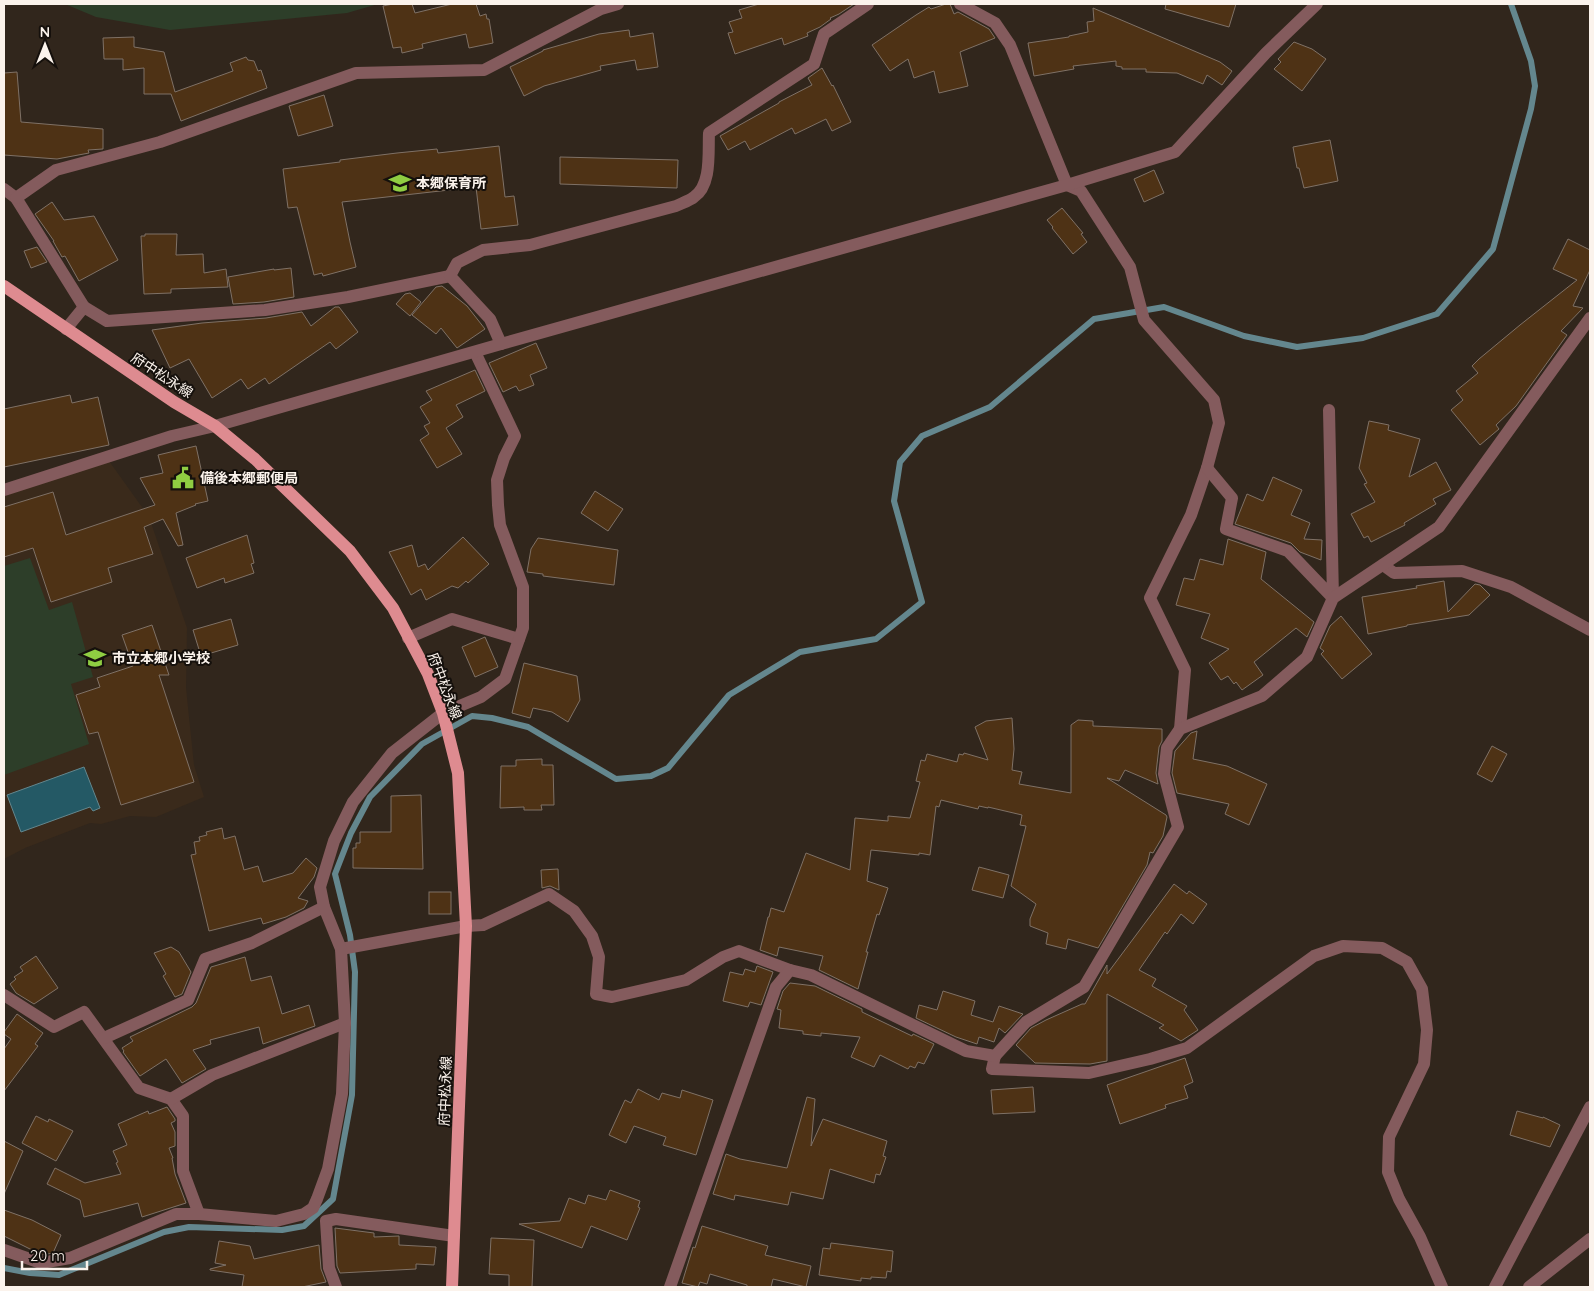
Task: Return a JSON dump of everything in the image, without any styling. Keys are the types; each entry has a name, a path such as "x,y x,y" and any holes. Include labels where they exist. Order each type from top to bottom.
{"main road":[{"name":"府中松永線","path":"4,286 174,402 215,426 255,458 350,551 393,608 428,674 442,713 458,773 466,926 452,1287"}],"street":[{"path":"16,198 56,170 160,142 356,73 484,70 601,9 618,4"},
{"path":"450,276 457,263 483,250 530,245 676,206 696,197 708,174 709,133 814,64 824,34 868,4"},
{"path":"960,4 996,23 1010,45 1067,185 1081,191 1130,267 1144,320 1214,400 1219,423 1207,468 1191,515 1150,598 1185,670 1180,729 1167,748 1164,774 1178,827 1084,987 1026,1022 995,1056 992,1069 1089,1074 1187,1048 1314,956 1343,946 1382,948 1407,962 1422,989 1427,1030 1424,1064 1390,1137 1388,1172 1399,1199 1420,1237 1442,1287"},
{"path":"4,490 172,436 215,426 1067,185 1175,152 1266,53 1317,4"},
{"path":"4,189 16,198 84,307 107,322 265,310 348,297 450,276"},
{"path":"450,276 490,319 501,344"},
{"path":"66,329 84,307"},
{"path":"1333,598 1439,527 1590,318"},
{"path":"4,1250 41,1263 70,1258 176,1214 199,1214 276,1221 304,1214 313,1208 328,1169 342,1094 345,1022 341,949 324,907 320,887 334,841 353,802 392,753 442,713 480,698 505,679 523,628 523,587 500,525 498,505 498,480 504,458 515,436 475,352"},
{"path":"1180,729 1262,696 1306,657 1333,598 1328,410"},
{"path":"1207,468 1232,498 1226,529 1288,551 1333,598"},
{"path":"1383,565 1394,573 1462,571 1470,573 1511,587 1590,630"},
{"path":"408,638 452,619 520,639"},
{"path":"341,949 466,926 483,925 549,894 574,911 592,936 599,957 596,994 612,997 686,980 723,957 739,951 790,970 811,975 966,1050 995,1056"},
{"path":"104,1038 188,1000 205,959 252,943 324,907"},
{"path":"670,1287 776,987 790,970"},
{"path":"4,995 54,1027 84,1012 140,1088 171,1099 183,1116 182,1171 199,1214"},
{"path":"171,1099 212,1075 345,1022"},
{"path":"1495,1287 1590,1107"},
{"path":"313,1208 326,1221 329,1268 336,1287"},
{"path":"326,1221 336,1219 454,1236"},
{"path":"1529,1287 1590,1239"}],"shaded area":[{"name":"市立本郷小学校","path":"109,461 149,517 187,628 186,688 194,765 204,797 156,817 130,816 101,824 90,823 25,848 4,859 4,496"}],"green space":[{"path":"65,4 378,4 347,13 170,30 96,17"},
{"path":"30,558 49,610 72,602 93,677 71,684 89,744 4,775 4,566"}],"water":[{"path":"84,767 100,808 93,811 90,807 21,832 7,795"}],"building":[{"path":"412,4 415,13 452,4 476,4 480,16 486,14 487,19 489,19 493,43 469,48 466,34 422,44 423,48 402,53 401,47 393,48 383,6"},
{"path":"759,4 854,4 830,18 820,27 807,33 808,36 784,45 782,38 735,54 728,33 733,32 729,22 742,18 739,10"},
{"path":"950,4 954,14 958,12 989,29 995,38 960,52 968,86 939,93 934,71 914,78 908,59 890,71 872,45 929,7 931,9"},
{"path":"1166,4 1236,4 1229,27 1165,9"},
{"path":"1093,8 1220,62 1232,71 1222,85 1207,75 1203,84 1177,73 1146,72 1146,69 1122,69 1122,67 1116,66 1116,61 1073,66 1074,69 1034,76 1028,43 1088,32 1087,22 1094,21"},
{"path":"629,30 630,37 653,33 658,67 637,70 635,60 600,66 601,70 544,86 524,96 510,67 543,50 599,34"},
{"path":"134,37 134,47 164,52 175,92 233,71 230,63 246,57 248,60 254,61 258,71 261,70 267,88 181,121 171,94 144,94 144,68 123,70 123,59 104,59 103,38"},
{"path":"1294,42 1312,49 1326,59 1302,91 1274,69 1281,62 1278,59"},
{"path":"822,68 833,85 851,122 832,131 826,119 795,134 792,128 750,150 745,141 728,150 720,136 812,85 808,78"},
{"path":"17,72 21,122 103,129 103,149 88,150 89,153 57,159 4,155 4,73"},
{"path":"324,95 333,126 298,136 289,106"},
{"path":"1330,140 1338,181 1304,188 1299,168 1297,168 1293,147"},
{"path":"499,146 505,197 514,196 518,225 481,229 476,187 342,202 356,267 323,276 322,273 314,275 297,207 288,208 283,169 397,153 437,149 438,153"},
{"path":"560,157 678,160 677,188 560,184"},
{"path":"1154,170 1164,193 1144,202 1134,179"},
{"path":"52,202 64,220 94,216 118,260 79,281 65,256 62,257 54,241 35,214"},
{"path":"1062,208 1083,233 1081,234 1087,242 1073,254 1047,220"},
{"path":"145,234 177,234 176,255 203,254 204,273 226,269 228,287 171,289 171,293 144,294 141,236 145,236"},
{"path":"1568,239 1590,250 1590,270 1573,306 1583,308 1561,331 1567,335 1516,406 1496,425 1499,429 1480,445 1451,410 1463,400 1456,391 1478,373 1472,366 1479,359 1577,280 1553,269"},
{"path":"37,247 47,262 31,268 24,251"},
{"path":"291,268 294,297 264,302 233,304 228,277"},
{"path":"442,286 467,306 485,329 457,348 441,328 436,334 412,315 436,287"},
{"path":"410,293 421,302 410,316 396,304 405,294"},
{"path":"335,307 339,307 358,332 336,349 330,342 269,384 265,378 248,389 241,379 212,398 189,359 170,368 152,330 202,323 266,318 302,312 311,326"},
{"path":"536,343 547,368 530,375 534,385 519,391 516,386 503,392 489,363"},
{"path":"475,370 485,391 456,405 463,417 446,428 462,454 437,468 420,440 429,434 424,426 430,423 420,407 432,400 426,391"},
{"path":"70,395 72,403 98,397 109,445 4,467 4,409"},
{"path":"1369,421 1389,425 1388,430 1420,439 1409,477 1436,462 1451,490 1433,499 1436,504 1404,523 1405,525 1371,542 1368,536 1364,538 1351,514 1375,502 1364,484 1367,483 1359,468"},
{"path":"196,446 208,501 195,504 176,513 183,545 178,546 163,519 144,527 153,554 108,568 112,582 51,602 33,548 4,557 4,507 53,492 66,535 155,505 140,478 163,473 158,455"},
{"path":"1273,477 1302,490 1291,515 1310,523 1304,539 1322,540 1321,560 1300,552 1291,543 1235,524 1247,494 1263,501"},
{"path":"595,491 623,509 608,531 581,513"},
{"path":"247,535 254,563 251,564 254,573 225,583 224,578 197,588 186,558"},
{"path":"463,537 489,564 468,583 466,581 458,588 452,586 426,600 421,589 411,595 389,552 412,545 418,567 425,564 428,570"},
{"path":"538,538 618,550 614,585 543,576 543,574 527,572 531,549"},
{"path":"1228,539 1266,552 1261,579 1314,622 1307,637 1296,628 1254,662 1263,675 1242,690 1228,676 1221,680 1209,663 1229,649 1201,638 1210,614 1176,605 1184,578 1194,580 1200,559 1223,565"},
{"path":"1444,581 1448,612 1475,584 1480,585 1490,595 1469,615 1407,625 1368,634 1362,597 1417,588 1416,586"},
{"path":"1341,616 1372,654 1342,679 1321,654 1324,651 1320,648 1330,626"},
{"path":"231,619 238,645 201,656 193,630"},
{"path":"152,625 169,675 159,675 194,782 121,805 98,732 89,734 76,695 100,687 97,678 133,666 122,635"},
{"path":"485,637 498,667 475,677 462,647"},
{"path":"524,663 577,676 580,700 568,722 552,712 533,708 530,718 512,713"},
{"path":"1012,718 1014,749 1012,770 1022,772 1019,784 1071,793 1071,725 1078,720 1093,721 1093,726 1162,729 1162,741 1159,747 1156,773 1158,784 1125,770 1119,781 1107,778 1167,817 1163,836 1153,853 1150,852 1147,865 1098,948 1068,939 1066,949 1046,944 1048,933 1030,926 1030,919 1036,904 1011,886 1026,826 1020,825 1022,815 988,807 979,806 978,809 941,800 939,807 936,806 930,855 871,850 867,881 888,888 879,915 877,914 858,989 819,970 823,956 779,947 777,956 760,950 771,908 784,912 806,853 850,870 855,818 888,821 888,816 910,818 920,782 916,781 921,760 925,761 927,754 957,762 959,754 963,755 964,753 988,760 975,727 986,721"},
{"path":"1197,731 1193,759 1227,766 1267,784 1249,825 1225,814 1229,804 1177,793 1172,773 1175,751 1191,733"},
{"path":"1492,746 1507,754 1492,782 1477,774"},
{"path":"542,759 542,765 553,765 554,805 541,805 542,810 524,810 524,807 500,808 501,766 516,766 516,760"},
{"path":"421,795 423,869 353,868 353,848 356,848 356,843 360,843 360,832 391,832 391,796"},
{"path":"222,828 224,839 235,836 244,870 258,866 263,882 293,873 306,858 317,868 314,877 298,898 308,901 304,908 286,917 263,924 261,918 209,931 191,855 196,854 194,842 200,841 199,837 207,835 206,832"},
{"path":"979,867 1009,875 1003,898 972,890"},
{"path":"558,869 559,890 550,886 542,888 541,870"},
{"path":"1174,884 1187,894 1189,891 1207,904 1193,924 1181,914 1167,934 1165,932 1139,970 1156,979 1152,986 1187,1006 1184,1010 1198,1030 1181,1041 1159,1028 1164,1025 1107,994 1107,1061 1090,1064 1035,1063 1016,1045 1031,1028 1085,1004 1107,965 1107,974"},
{"path":"429,892 451,892 451,914 429,914"},
{"path":"171,947 179,952 191,972 182,994 175,997 163,976 166,974 154,953"},
{"path":"36,956 58,988 34,1004 16,993 10,984 16,979 14,977 23,971 20,967"},
{"path":"245,957 251,981 271,976 282,1014 309,1005 315,1026 263,1044 259,1027 210,1040 211,1044 193,1050 206,1069 182,1083 166,1059 140,1076 123,1052 122,1048 133,1041 130,1037 192,1007 196,1003 211,967"},
{"path":"757,966 773,972 761,1005 750,1002 748,1007 723,1001 730,972 743,975 745,969 755,972"},
{"path":"790,983 815,986 862,1009 862,1012 912,1036 913,1034 934,1044 924,1064 918,1062 915,1068 910,1066 908,1069 880,1055 874,1067 851,1057 860,1037 821,1033 821,1036 803,1034 803,1031 779,1028 781,1010 777,1009 783,991"},
{"path":"943,991 975,1001 971,1015 993,1022 999,1006 1023,1014 1005,1033 999,1028 994,1042 979,1037 977,1044 956,1037 916,1018 919,1005 937,1010"},
{"path":"17,1014 43,1033 35,1044 38,1046 4,1091 4,1049 11,1039 4,1032"},
{"path":"1185,1058 1193,1082 1184,1086 1188,1098 1165,1105 1166,1108 1120,1124 1107,1085"},
{"path":"1033,1087 1035,1112 993,1114 991,1090"},
{"path":"638,1089 659,1100 662,1093 680,1098 682,1090 713,1100 696,1155 663,1145 666,1137 634,1126 626,1143 609,1135 625,1100 631,1103"},
{"path":"807,1097 815,1099 811,1146 823,1119 887,1141 883,1156 886,1157 880,1175 876,1174 874,1183 830,1169 823,1199 791,1192 788,1205 735,1195 734,1200 713,1194 726,1154 740,1159 787,1168"},
{"path":"167,1107 175,1119 171,1123 175,1132 175,1146 169,1148 173,1158 175,1174 186,1203 142,1217 138,1203 84,1217 80,1200 47,1184 55,1168 85,1183 121,1174 113,1151 127,1145 118,1124 148,1111 149,1114"},
{"path":"1517,1111 1543,1117 1560,1125 1550,1147 1510,1135"},
{"path":"36,1116 48,1122 49,1119 73,1131 56,1161 22,1143"},
{"path":"4,1141 23,1151 4,1194"},
{"path":"610,1190 640,1201 638,1207 640,1208 627,1240 591,1226 582,1248 519,1224 560,1221 569,1198 585,1204 588,1195 606,1200"},
{"path":"4,1210 32,1220 61,1235 53,1253 42,1255 4,1236"},
{"path":"702,1226 768,1246 765,1255 811,1266 806,1287 773,1279 771,1287 747,1287 747,1285 710,1274 707,1284 700,1282 698,1287 682,1283 693,1247 695,1248"},
{"path":"335,1228 374,1233 374,1237 399,1236 399,1245 436,1247 434,1265 416,1264 416,1269 340,1273 337,1266"},
{"path":"491,1238 534,1240 532,1287 509,1287 509,1275 489,1274"},
{"path":"219,1241 250,1246 254,1259 319,1245 321,1269 326,1282 302,1287 242,1287 244,1275 210,1270 226,1265 215,1263"},
{"path":"831,1243 893,1251 891,1272 887,1271 886,1278 861,1278 861,1281 819,1275 823,1248 830,1249"}],"waterway":[{"path":"4,1268 30,1273 59,1275 164,1232 189,1227 282,1230 304,1226 333,1199 352,1095 355,972 350,935 335,874 351,833 370,797 422,744 472,716 492,718 528,727 616,779 651,776 668,768 729,695 800,652 876,639 922,602 894,501 900,462 922,436 990,407 1094,319 1164,307 1244,336 1297,347 1363,338 1437,314 1493,249 1531,109 1535,86 1531,61 1511,4"}],"place":[{"name":"本郷保育所","path":"400,183"},
{"name":"備後本郷郵便局","path":"183,478"},
{"name":"市立本郷小学校","path":"95,658"}]}
